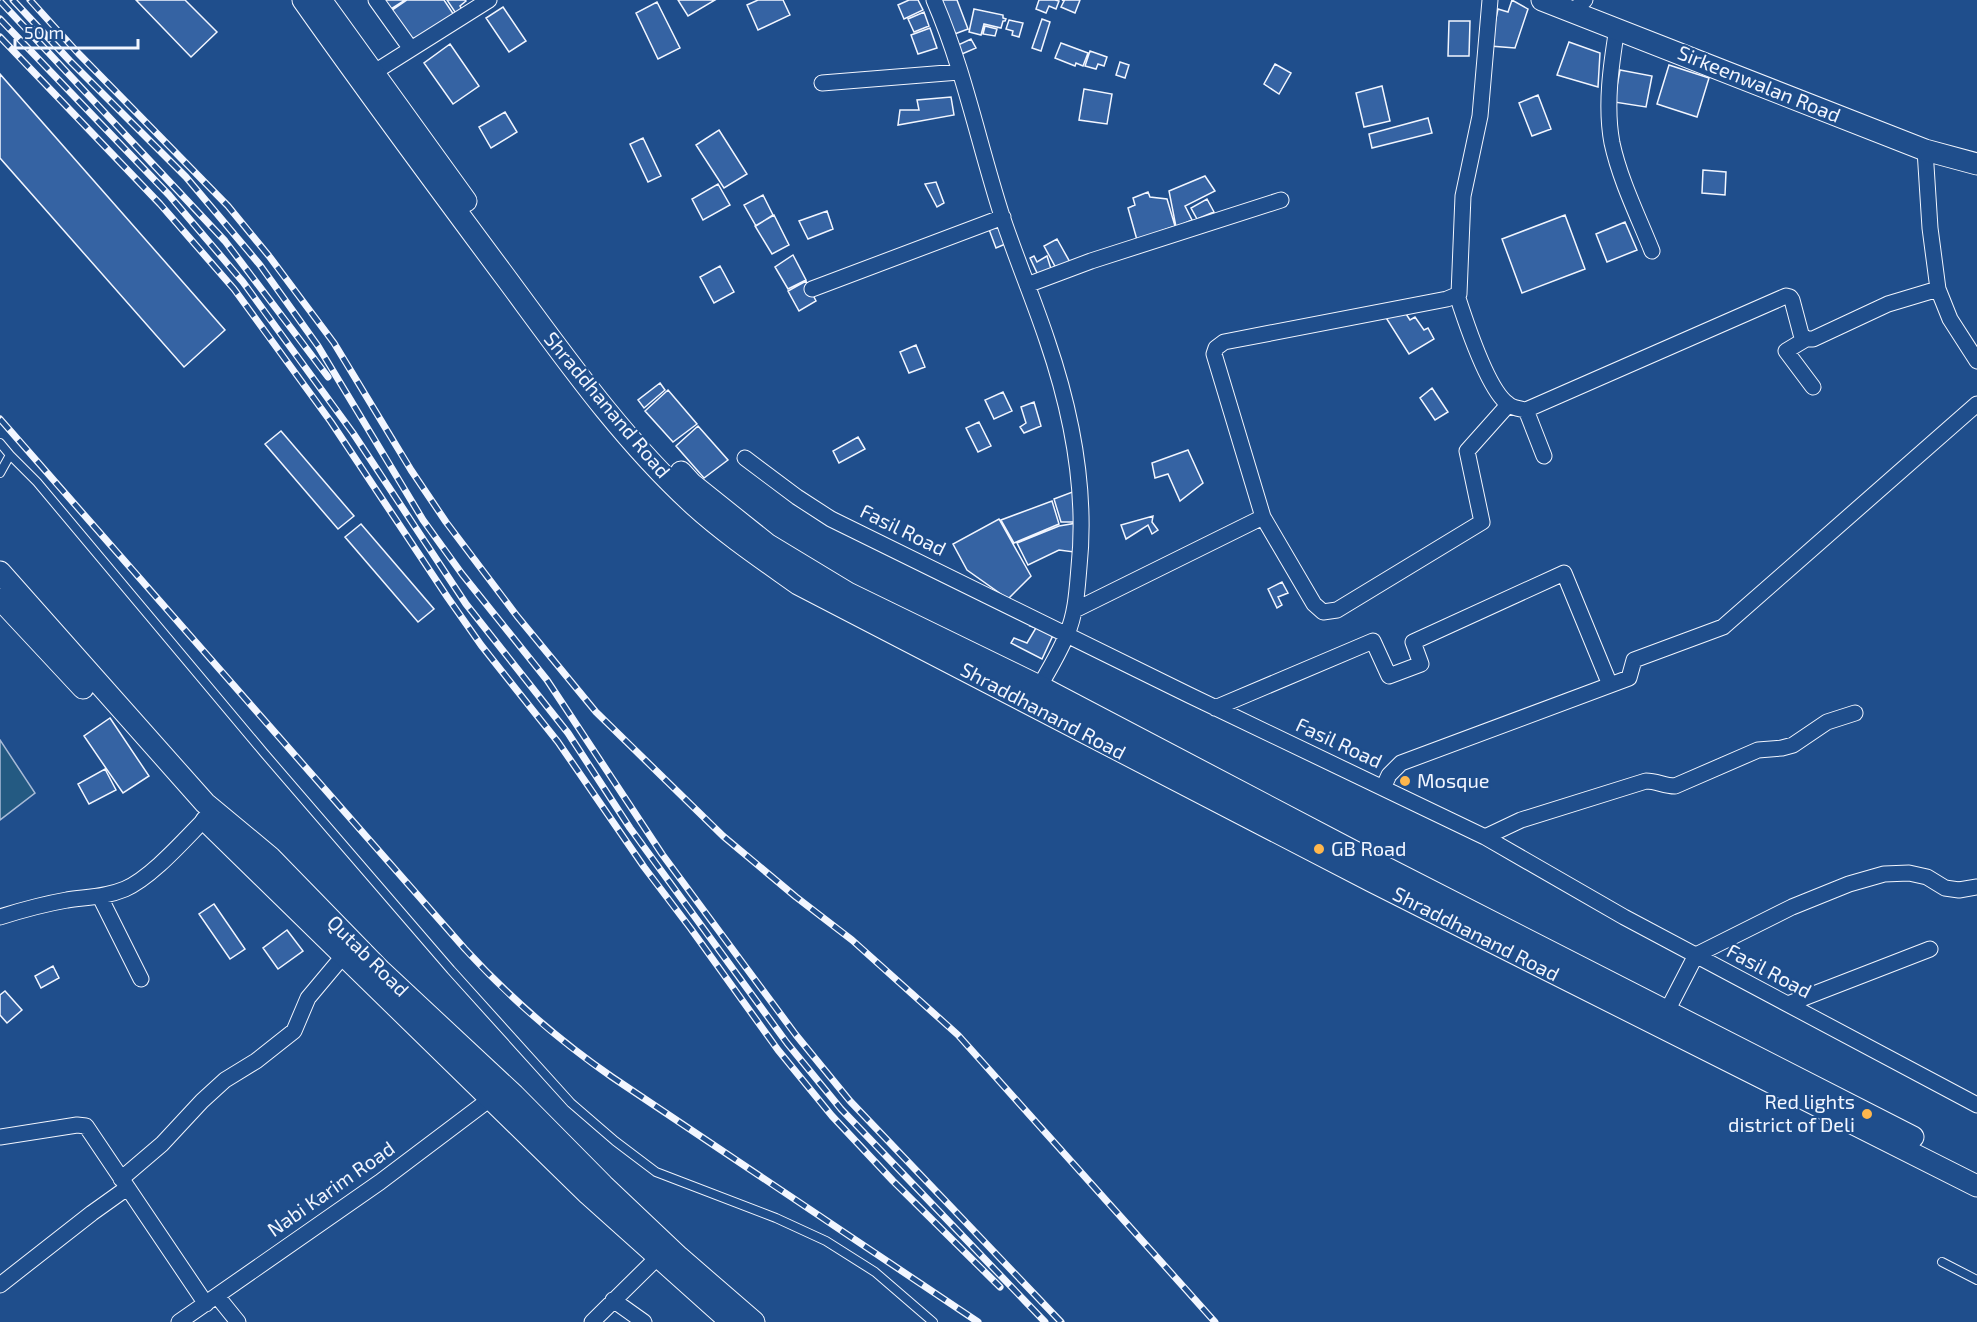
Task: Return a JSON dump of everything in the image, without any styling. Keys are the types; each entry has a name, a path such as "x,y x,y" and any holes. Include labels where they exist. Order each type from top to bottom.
{"street":[{"name":"Shraddhanand Road","path":"303,0 407,146 581,379 639,451 694,505 729,534 798,584 1034,695"},
{"name":"Shraddhanand Road","path":"321,0 601,382 644,434 692,484 767,543 848,593 1034,695 1977,1186"},
{"path":"376,0 411,49"},
{"path":"374,74 489,0"},
{"path":"934,0 959,72 1003,217 1048,342 1062,392 1077,462 1081,498 1081,547 1075,610 1067,634 1034,695"},
{"path":"1490,0 1480,116 1463,196 1460,290 1457,295 1447,299 1219,344 1214,354 1263,517 1314,604 1323,612 1337,610 1482,522 1467,451 1508,405"},
{"name":"Sirkeenwalan Road","path":"1542,0 1579,6 1617,28 1924,150 1977,164"},
{"path":"1617,28 1610,84 1612,140 1625,185 1652,250"},
{"path":"822,83 959,72"},
{"path":"1924,150 1930,228 1938,289 1950,319 1977,362"},
{"path":"1027,285 1091,261 1281,200"},
{"path":"812,289 1003,217"},
{"path":"1813,387 1786,351 1806,339 1813,339 1888,304 1938,289"},
{"path":"1457,295 1495,389 1508,405 1526,410 1785,296 1792,300 1806,339"},
{"path":"1383,788 1389,775 1401,763 1629,678 1634,660 1723,627 1977,404"},
{"path":"1526,410 1544,456"},
{"name":"Fasil Road","path":"745,458 796,497 831,519 1215,708 1485,837 1624,917 1977,1105"},
{"path":"1075,610 1263,517"},
{"name":"Qutab Road","path":"0,572 205,803 270,857 498,1093 588,1194 731,1322"},
{"path":"1215,708 1373,641 1389,676 1421,664 1413,642 1564,573 1610,685"},
{"name":"Qutab Road","path":"0,599 205,819 344,955 754,1322"},
{"path":"1485,837 1521,820 1646,781 1675,786 1758,750 1793,745 1827,722 1855,713"},
{"name":"Shraddhanand Road","path":"1271,818 1667,1011 1977,1170"},
{"path":"0,917 39,905 100,897 127,888 148,873 205,819"},
{"path":"1667,1011 1696,955 1792,907 1849,884 1884,874 1909,873 1927,877 1945,888 1959,890 1977,887"},
{"path":"100,897 141,979"},
{"path":"1788,1004 1930,949"},
{"path":"0,1285 92,1213 225,1080 256,1061 294,1031 309,998 344,955"},
{"name":"Nabi Karim Road","path":"179,1322 380,1182 498,1093"},
{"path":"0,1137 77,1125 86,1126 124,1183 211,1300 238,1322"},
{"path":"592,1322 658,1257"},
{"path":"613,1300 644,1322"}],"lane":[{"path":"0,443 37,482 264,753 451,970 571,1103 656,1172 776,1218 826,1240 875,1272 933,1322"},
{"path":"0,473 10,454"},
{"path":"1942,1262 1977,1280"}],"shaded area":[{"path":"0,740 35,793 0,820"}],"building":[{"path":"136,0 185,0 217,32 191,57"},
{"path":"384,0 405,0 391,9"},
{"path":"407,0 444,0 454,15 413,42 391,11"},
{"path":"447,0 465,0 460,6 463,11 457,15"},
{"path":"678,0 715,0 688,16"},
{"path":"758,0 783,0 790,15 758,30 747,5"},
{"path":"909,0 918,0 923,10 904,19 898,5"},
{"path":"939,0 957,0 968,29 952,35"},
{"path":"1039,0 1059,1 1056,9 1049,6 1046,13 1036,9"},
{"path":"1062,0 1080,0 1075,13 1061,7 1064,1"},
{"path":"1512,0 1528,9 1515,48 1490,46 1498,9 1508,12"},
{"path":"657,2 680,48 658,59 636,13"},
{"path":"503,7 526,41 509,52 486,18"},
{"path":"974,9 1003,15 1006,19 1001,28 984,24 981,35 969,32"},
{"path":"924,12 929,26 914,32 908,19"},
{"path":"1042,19 1050,22 1041,51 1032,48"},
{"path":"1009,20 1023,23 1019,37 1012,35 1013,31 1006,29"},
{"path":"1449,21 1470,21 1469,56 1448,56"},
{"path":"985,26 997,29 995,36 983,34"},
{"path":"930,28 937,48 918,54 911,35"},
{"path":"971,39 976,48 962,54 958,45"},
{"path":"1569,42 1600,53 1598,87 1557,75"},
{"path":"1061,43 1088,53 1083,66 1076,63 1075,66 1055,58"},
{"path":"450,44 479,86 453,104 424,63"},
{"path":"1090,51 1107,57 1104,66 1098,64 1096,69 1085,66"},
{"path":"1120,62 1129,65 1125,78 1116,75"},
{"path":"1275,64 1291,73 1279,94 1264,84"},
{"path":"1669,65 1709,78 1697,117 1657,104"},
{"path":"1620,70 1652,76 1646,107 1614,102"},
{"path":"0,74 225,330 184,367 0,158"},
{"path":"1382,86 1390,121 1364,127 1356,93"},
{"path":"1084,89 1112,94 1107,124 1079,120"},
{"path":"1538,95 1551,129 1532,136 1519,103"},
{"path":"951,97 954,115 898,125 900,110 919,110 917,100"},
{"path":"505,112 517,132 491,148 479,127"},
{"path":"1428,118 1432,133 1372,148 1369,134"},
{"path":"719,130 747,174 724,188 696,145"},
{"path":"643,138 661,176 648,182 630,144"},
{"path":"1703,170 1726,172 1725,195 1702,193"},
{"path":"1205,176 1215,191 1185,206 1192,220 1176,227 1169,191"},
{"path":"936,182 944,203 937,207 925,184"},
{"path":"718,184 730,205 703,220 692,199"},
{"path":"1148,192 1150,197 1167,199 1175,226 1137,240 1128,208 1135,205 1133,198"},
{"path":"763,195 773,215 756,226 744,205"},
{"path":"1207,199 1214,212 1197,219 1191,208"},
{"path":"827,211 833,229 808,239 799,221"},
{"path":"774,215 789,245 772,254 755,226"},
{"path":"1565,215 1585,269 1522,293 1502,239"},
{"path":"1002,218 1010,242 996,248 987,224"},
{"path":"1625,222 1637,250 1607,262 1596,234"},
{"path":"1057,239 1071,264 1057,270 1044,246"},
{"path":"793,255 806,280 788,289 775,267"},
{"path":"1034,256 1037,262 1047,256 1052,272 1039,277 1030,258"},
{"path":"720,266 734,292 714,303 700,277"},
{"path":"806,281 816,301 799,311 788,291"},
{"path":"1402,308 1410,320 1415,317 1424,330 1428,328 1434,339 1409,354 1383,313"},
{"path":"916,345 925,367 909,373 900,352"},
{"path":"660,383 665,390 644,408 638,400"},
{"path":"1432,388 1448,412 1435,420 1420,398"},
{"path":"668,390 697,424 673,442 645,411"},
{"path":"1003,392 1012,411 994,419 985,400"},
{"path":"1034,402 1041,426 1024,433 1020,427 1026,423 1021,407"},
{"path":"979,422 991,446 978,452 966,428"},
{"path":"698,426 728,460 704,478 676,446"},
{"path":"281,431 354,516 338,529 265,444"},
{"path":"858,437 865,449 839,463 833,451"},
{"path":"1188,450 1203,483 1180,501 1168,474 1155,478 1152,463"},
{"path":"1075,491 1074,522 1061,522 1054,499"},
{"path":"1052,501 1059,524 1014,543 1001,520"},
{"path":"1153,516 1152,522 1158,530 1152,534 1148,525 1126,539 1121,525"},
{"path":"999,519 1031,576 1008,599 967,570 953,544"},
{"path":"1077,523 1074,552 1059,550 1028,565 1017,543 1059,526"},
{"path":"361,524 434,609 418,622 345,537"},
{"path":"1282,582 1288,593 1278,597 1282,605 1277,608 1268,589"},
{"path":"1034,622 1054,633 1042,659 1011,643 1014,638 1027,643 1036,628 1030,626"},
{"path":"110,718 149,776 123,793 84,736"},
{"path":"105,769 116,790 89,804 78,784"},
{"path":"214,904 245,949 230,959 199,914"},
{"path":"287,930 303,951 278,969 263,948"},
{"path":"53,966 59,978 41,988 35,976"},
{"path":"5,991 22,1010 7,1023 0,1015 0,995"}],"railway":[{"path":"13,0 70,61 186,177 260,265 318,346 423,520 462,574 547,680 662,854 796,1035 850,1101 1061,1322"},
{"path":"30,0 78,53 228,206 269,256 334,343 411,470 446,522 517,616 596,712 723,836 852,940 958,1035 1215,1322"},
{"path":"0,1 225,241 328,377"},
{"path":"0,19 169,195 243,282 353,433 466,604 568,733 630,828 787,1043 841,1109 1045,1322"},
{"path":"0,37 160,204 234,289 331,422 481,645 558,742 644,867 778,1050 832,1116 893,1181 1000,1287"},
{"path":"0,419 465,949 517,1001 553,1033 612,1077 978,1322"}],"place":[{"name":"Mosque","path":"1405,781"},
{"name":"GB Road","path":"1319,849"},
{"name":"Red lights district of Deli","path":"1867,1114"}]}
